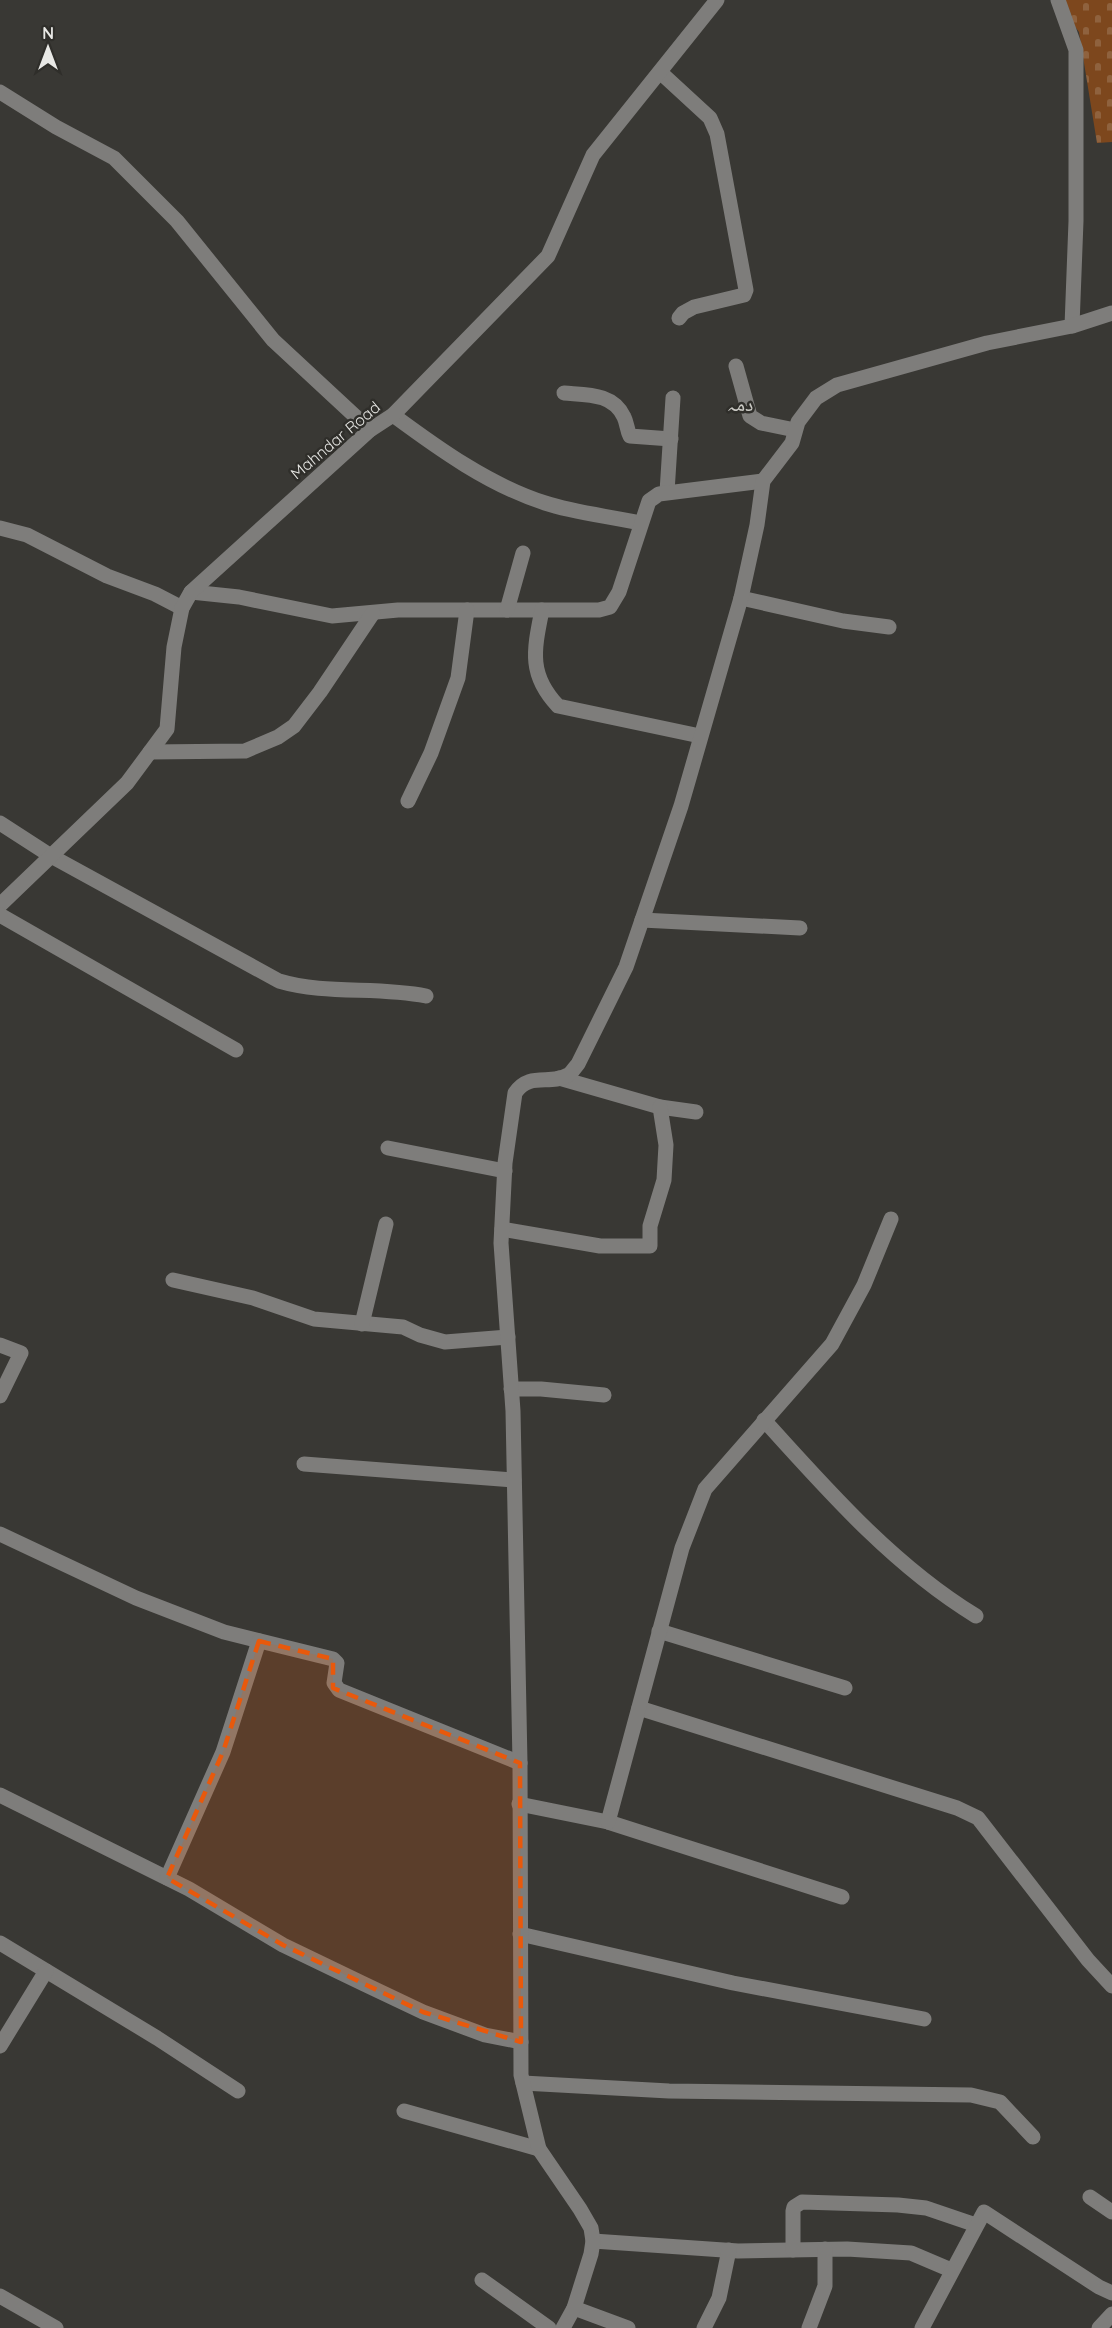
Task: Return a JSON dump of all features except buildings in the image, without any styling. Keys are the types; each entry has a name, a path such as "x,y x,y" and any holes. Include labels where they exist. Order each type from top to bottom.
{"street":[{"name":"Mahndar Road","path":"0,905 127,783 167,729 174,647 182,608 191,592 370,430 393,415 548,256 593,155 717,0"},
{"path":"1058,0 1076,50 1076,221 1072,326"},
{"path":"660,72 710,118 717,134 746,290 744,294 688,309 679,318"},
{"path":"0,92 56,127 114,158 177,221 273,340 370,430"},
{"path":"563,2328 574,2308 593,2241 591,2228 580,2209 539,2149 523,2083 520,1763 512,1389 502,1229 505,1171 515,1093 521,1085 530,1081 569,1075 578,1064 626,967 681,806 741,598 757,525 763,481 792,443 798,422 816,398 837,386 987,343 1072,326 1112,313"},
{"path":"736,366 750,416 761,423 795,430"},
{"path":"564,393 598,396 611,402 624,416 630,436 671,439"},
{"path":"668,492 673,398"},
{"path":"393,415 442,451 502,484 545,503 640,523"},
{"path":"191,592 238,597 332,616 398,610 599,610 610,607 619,592 649,501 659,494 668,492 763,481"},
{"path":"0,528 27,535 107,576 155,594 182,608"},
{"path":"507,610 523,553"},
{"path":"741,598 843,621 889,627"},
{"path":"408,801 431,753 458,678 467,610"},
{"path":"542,610 536,639 537,673 543,691 558,706 700,736"},
{"path":"150,752 245,751 278,737 294,726 320,692 373,612"},
{"path":"0,823 51,856 279,981 310,988 384,990 426,996"},
{"path":"0,915 236,1050"},
{"path":"642,920 800,928"},
{"path":"559,1078 660,1107 696,1112"},
{"path":"502,1229 600,1246 650,1246 650,1226 664,1180 666,1145 660,1107"},
{"path":"388,1148 505,1171"},
{"path":"608,1822 682,1548 705,1489 832,1344 864,1285 891,1220"},
{"path":"362,1324 386,1224"},
{"path":"173,1280 260,1299 314,1320 403,1327 420,1335 445,1342 508,1337"},
{"path":"0,1345 21,1353 0,1395"},
{"path":"512,1389 541,1389 604,1395"},
{"path":"764,1420 822,1484 911,1569 932,1587 976,1616"},
{"path":"304,1464 514,1480"},
{"path":"0,1534 136,1598 224,1632 333,1659 337,1663 334,1683 339,1690 520,1763"},
{"path":"659,1631 845,1688"},
{"path":"167,1878 223,1752 258,1641"},
{"path":"639,1708 957,1808 978,1818 1088,1960 1112,1986"},
{"path":"0,1795 189,1889 283,1945 423,2012 485,2035 521,2042"},
{"path":"519,1804 608,1822 842,1897"},
{"path":"520,1934 733,1983 924,2019"},
{"path":"0,1943 157,2038 237,2091"},
{"path":"0,2046 46,1971"},
{"path":"523,2083 669,2091 971,2095 1000,2102 1033,2137"},
{"path":"404,2111 539,2149"},
{"path":"1090,2197 1112,2212"},
{"path":"793,2250 793,2211 797,2204 802,2202 926,2208 976,2225"},
{"path":"922,2328 984,2212 1099,2287 1112,2293"},
{"path":"593,2241 729,2250 825,2249 911,2253 951,2270"},
{"path":"809,2328 825,2286 825,2249"},
{"path":"704,2328 719,2298 729,2250"},
{"path":"482,2280 549,2328"},
{"path":"0,2296 56,2328"},
{"path":"574,2308 628,2328"},
{"path":"1099,2328 1112,2314"}],"highlighted area":[{"path":"259,1641 333,1659 333,1688 520,1763 521,2042 423,2012 283,1945 167,1878 223,1752"}],"green space":[{"path":"1055,0 1112,0 1112,142 1097,143 1079,32"}],"district":[{"name":"دمہ","path":"740,403"}]}
